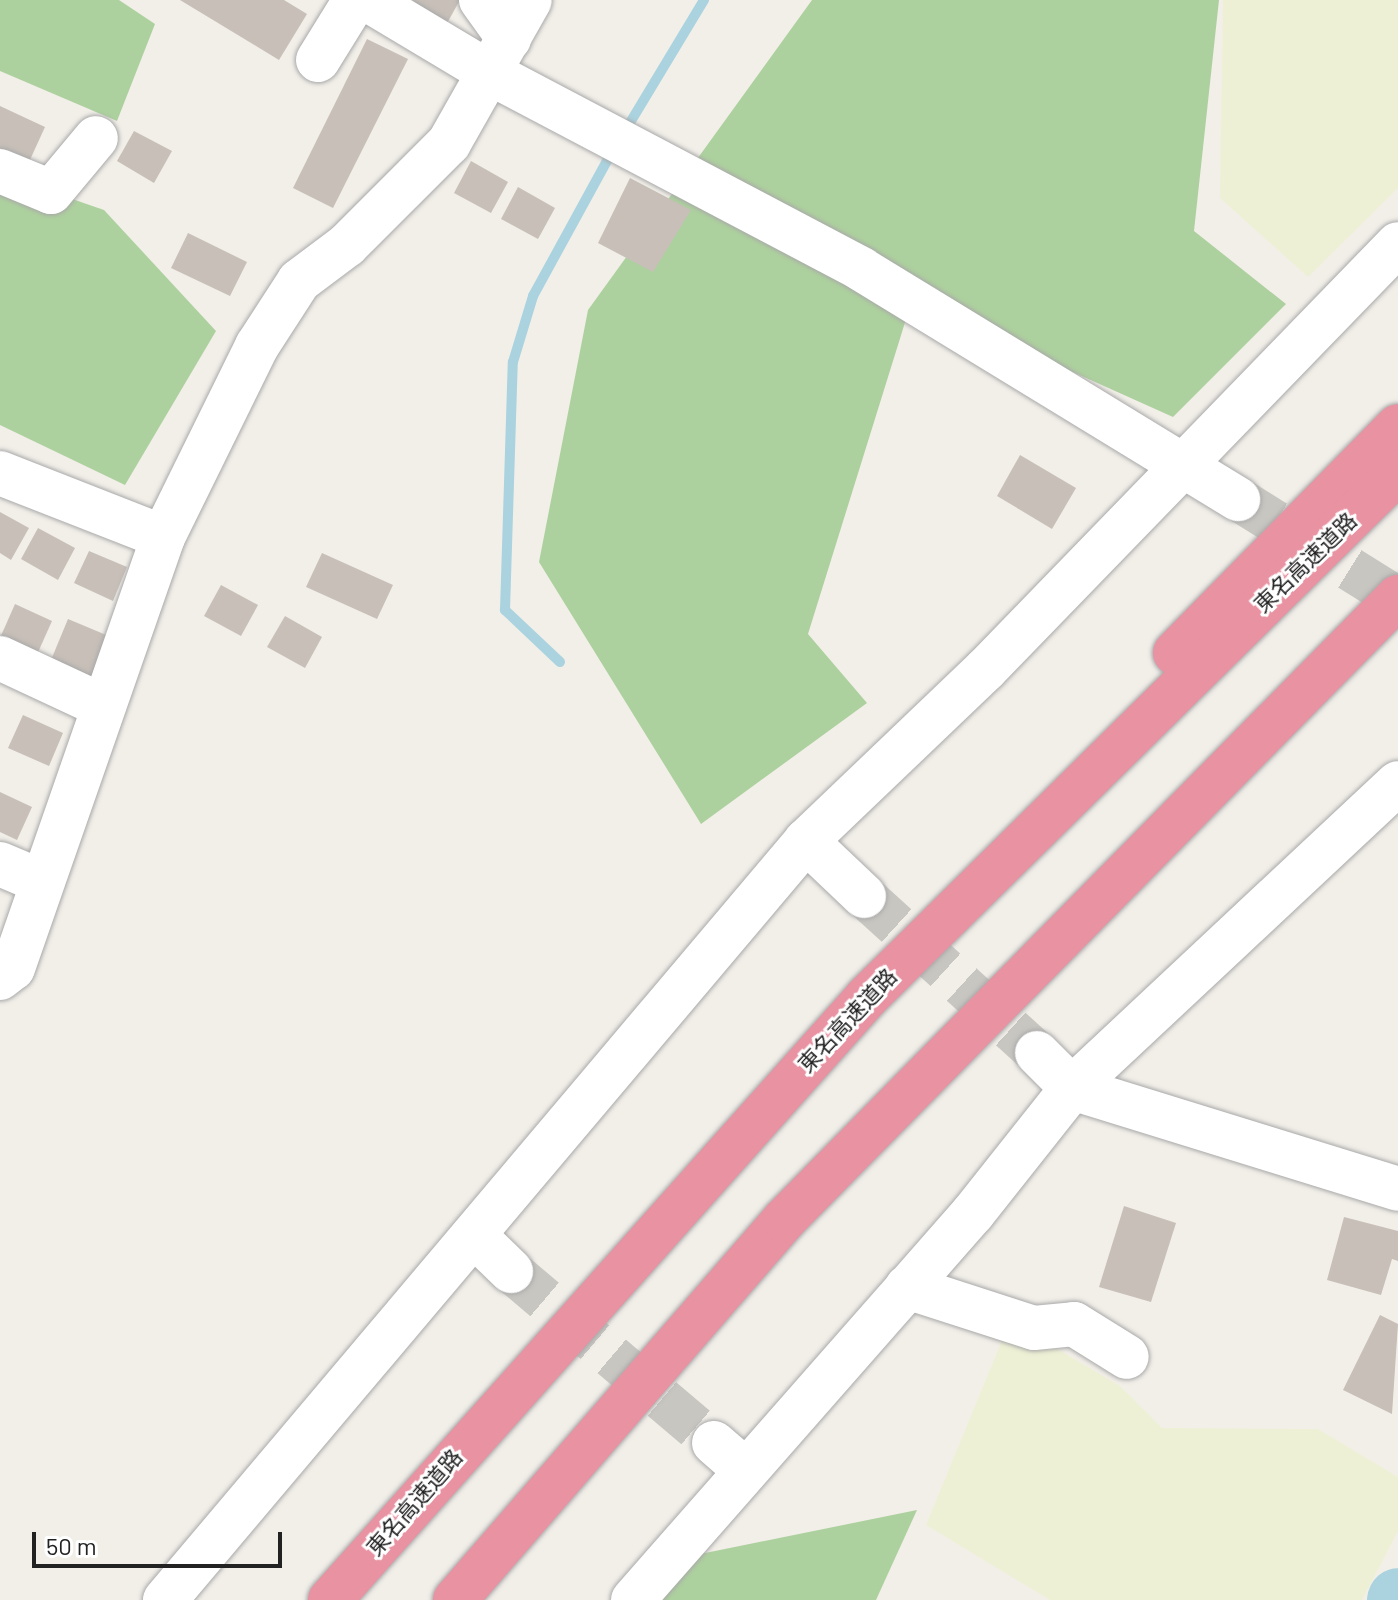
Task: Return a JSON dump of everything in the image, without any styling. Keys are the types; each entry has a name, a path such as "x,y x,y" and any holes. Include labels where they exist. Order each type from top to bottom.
{"highway":[{"path":"867,997 1234,587 1398,426"},
{"name":"東名高速道路","path":"330,1600 867,997 1398,472"},
{"path":"455,1600 784,1220 938,1058 1398,597"},
{"path":"938,1058 1398,632"}],"street":[{"path":"318,60 355,0"},
{"path":"368,0 500,56 861,269 1238,499"},
{"path":"481,0 500,56"},
{"path":"0,978 13,968 40,881 163,537 257,346 299,281 347,245 449,143 530,0"},
{"path":"0,171 51,192 96,138"},
{"path":"173,1597 806,841 985,670 1178,464 1398,244"},
{"path":"0,473 163,537"},
{"path":"0,658 103,706"},
{"path":"633,1600 729,1456 907,1287 1072,1088 1398,783"},
{"path":"806,841 864,896"},
{"path":"0,864 40,881"},
{"path":"1037,1053 1072,1088 1398,1189"},
{"path":"476,1237 511,1271"},
{"path":"907,1287 1034,1328 1074,1324 1127,1357"}],"green space":[{"path":"0,0 119,0 155,24 117,121 0,71"},
{"path":"812,0 1219,0 1194,231 1286,304 1173,417 912,300 808,634 867,703 701,824 539,562 588,310"},
{"path":"1223,0 1398,0 1398,188 1308,277 1220,198"},
{"path":"0,174 104,210 216,331 125,485 0,425"},
{"path":"1010,1321 1120,1386 1162,1428 1318,1429 1398,1477 1398,1531 1362,1600 1050,1600 926,1525"},
{"path":"917,1510 876,1600 639,1600 666,1561"}],"building":[{"path":"180,0 284,0 307,14 279,60"},
{"path":"412,0 460,0 446,25"},
{"path":"367,39 408,59 333,208 293,188"},
{"path":"0,106 45,127 29,162 0,148"},
{"path":"134,131 172,151 154,183 117,161"},
{"path":"471,161 508,182 491,213 454,193"},
{"path":"630,178 691,210 653,272 598,243"},
{"path":"518,187 555,208 538,239 501,219"},
{"path":"188,233 247,262 230,296 171,268"},
{"path":"1020,455 1076,488 1052,529 997,496"},
{"path":"0,512 29,528 11,560 0,553"},
{"path":"38,528 75,548 58,580 21,559"},
{"path":"89,551 127,567 113,601 74,583"},
{"path":"322,553 393,585 377,619 306,587"},
{"path":"221,585 258,605 241,636 204,616"},
{"path":"15,604 52,621 35,659 0,638"},
{"path":"285,616 322,637 305,668 267,647"},
{"path":"68,619 111,637 94,677 51,660"},
{"path":"23,715 63,733 49,766 8,748"},
{"path":"0,792 32,807 17,840 0,832"},
{"path":"1124,1206 1176,1223 1151,1302 1099,1287"},
{"path":"1344,1217 1398,1231 1398,1261 1392,1259 1381,1295 1327,1280"},
{"path":"1380,1315 1398,1324 1392,1414 1343,1390"}],"waterway":[{"path":"625,131 704,0"},
{"path":"560,662 505,610 513,362 533,296 614,148"}],"tunnel":[{"path":"1238,499 1398,599"},
{"path":"864,896 1037,1053"},
{"path":"511,1271 714,1443"}]}
